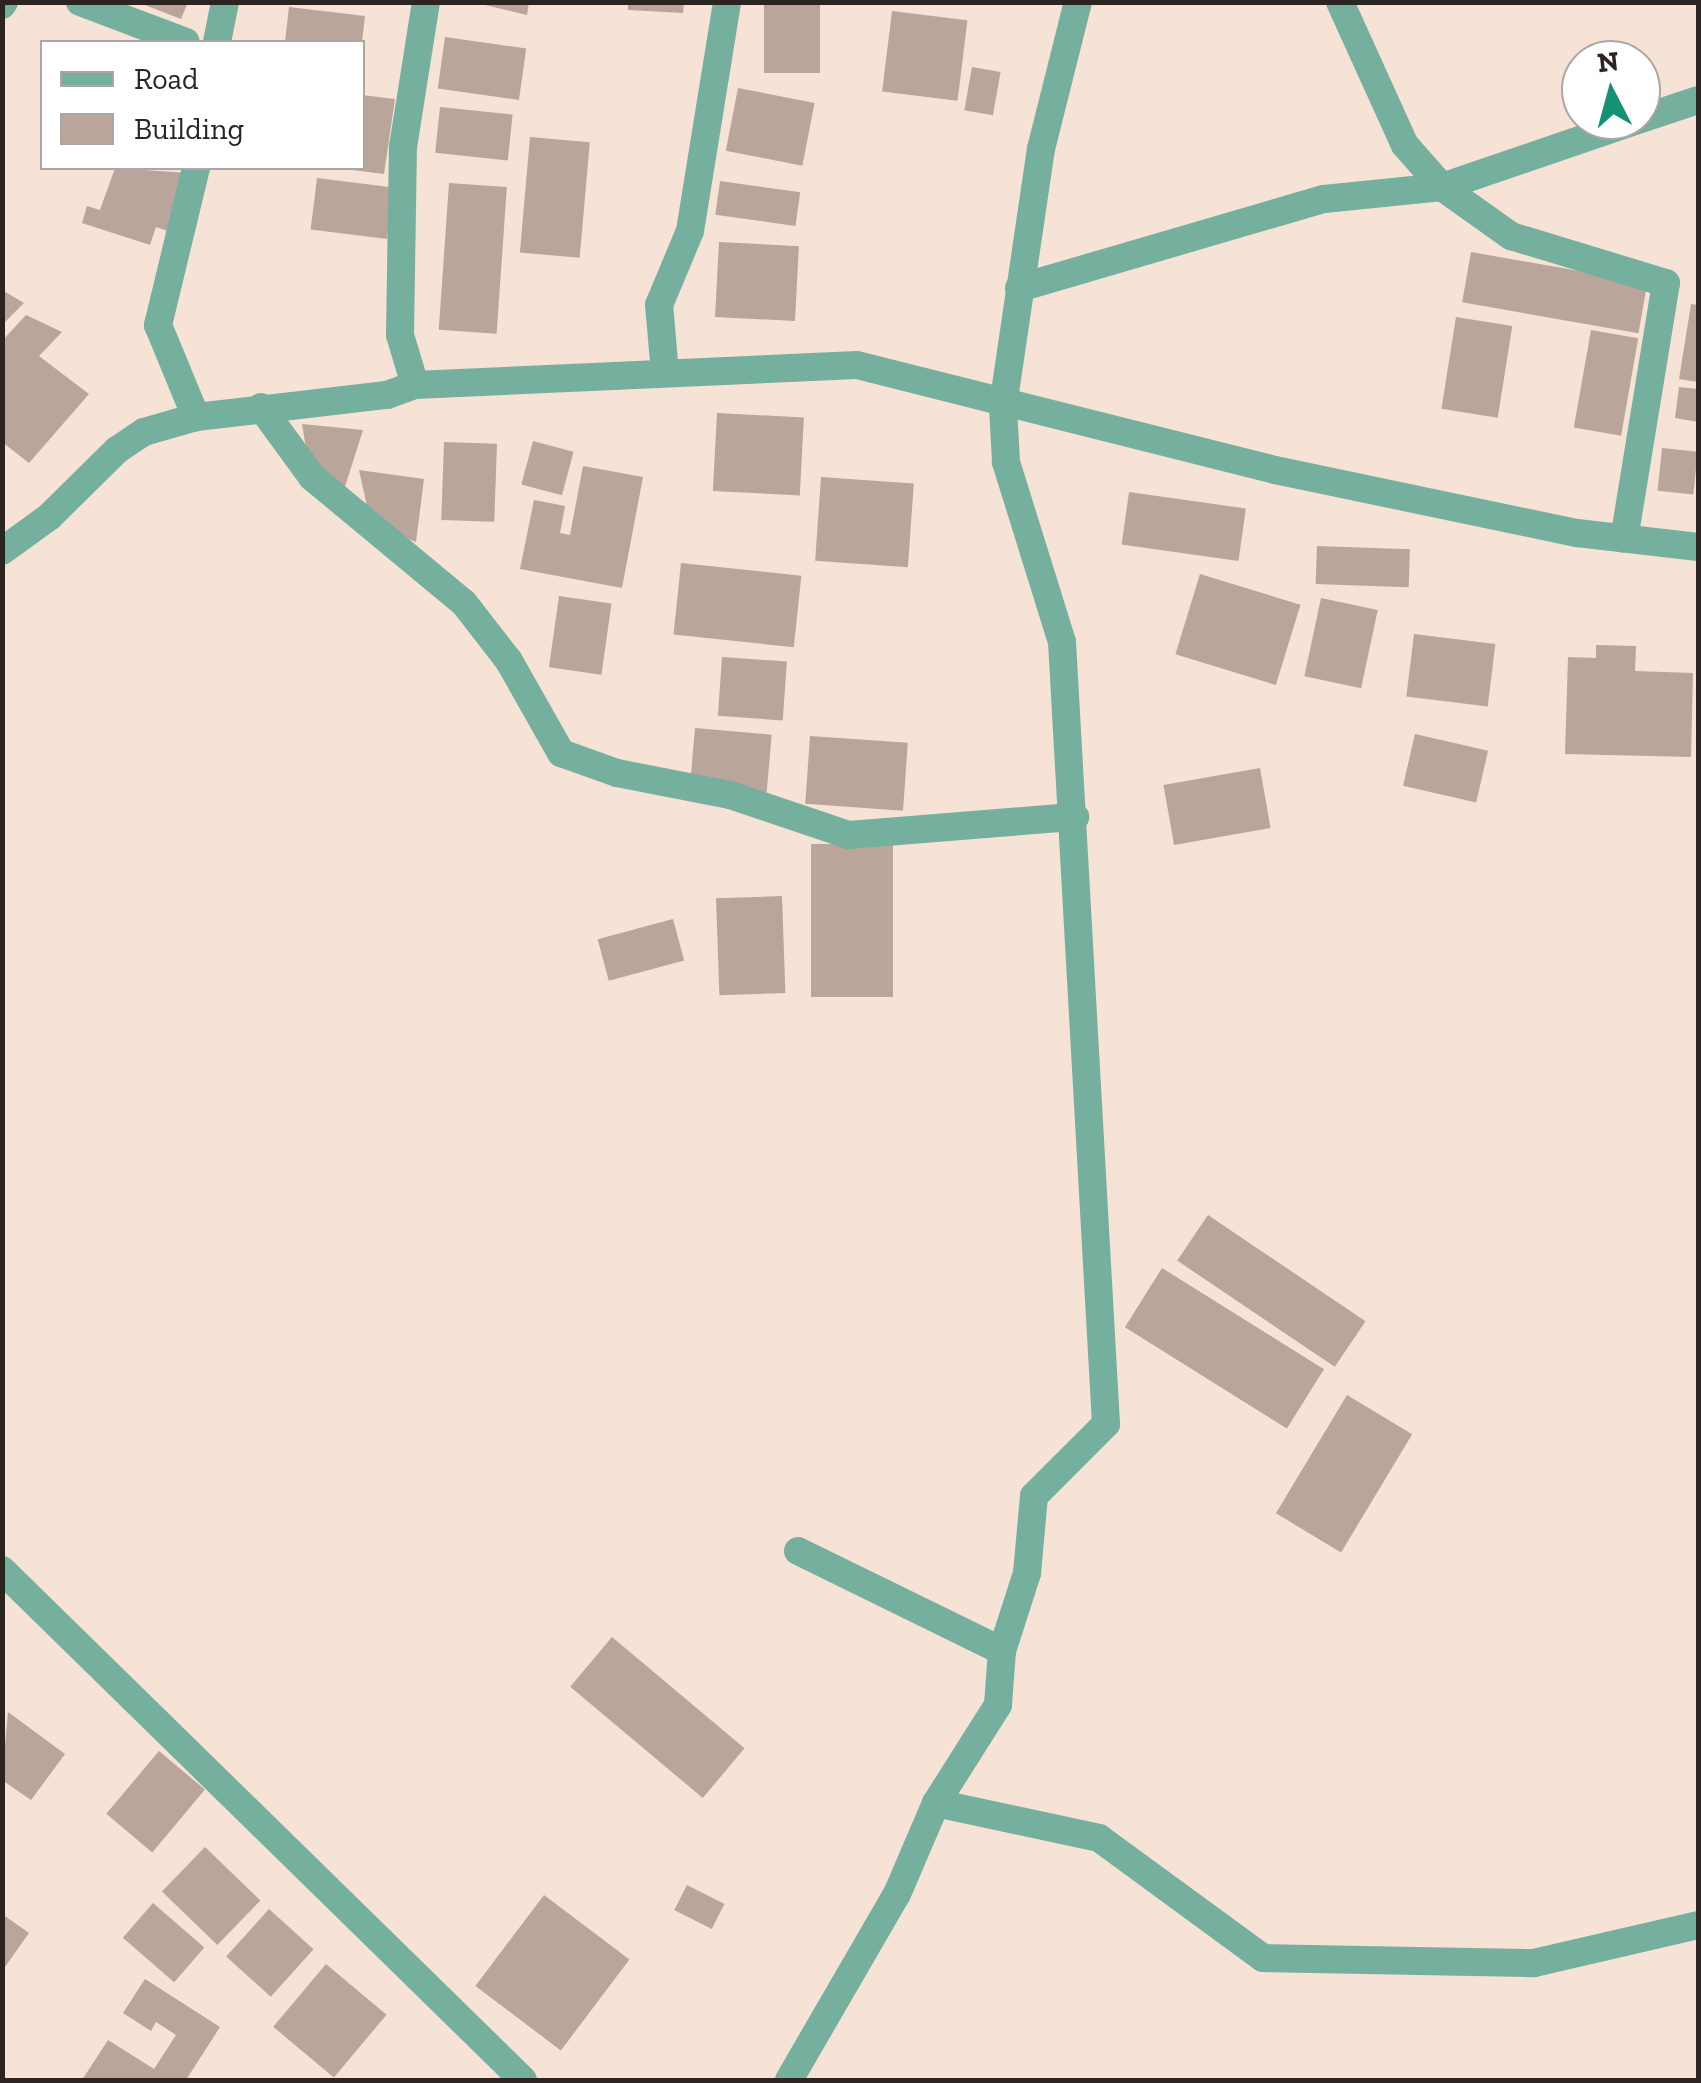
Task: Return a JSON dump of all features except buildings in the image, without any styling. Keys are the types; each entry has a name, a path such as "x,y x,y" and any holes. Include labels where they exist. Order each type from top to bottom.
{"street":[{"path":"80,2 181,40"},
{"path":"217,40 226,2"},
{"path":"415,385 400,334 403,148 426,2"},
{"path":"664,373 659,305 690,232 728,2"},
{"path":"789,2080 897,1894 936,1803 998,1706 1002,1650 1027,1573 1034,1496 1106,1424 1087,1175 1075,817 1062,642 1006,462 1003,406 1041,149 1078,2"},
{"path":"1340,2 1405,145 1442,186 1511,236 1666,283 1624,538"},
{"path":"1661,113 1698,100"},
{"path":"1019,288 1324,199 1442,186 1580,140"},
{"path":"196,170 158,325 196,417"},
{"path":"2,551 50,517 116,450 144,432 196,417 387,395 415,385 875,366 1003,406 1274,470 1624,538 1698,547"},
{"path":"261,407 312,477 464,603 509,661 560,754 617,772 730,795 849,836 1075,817"},
{"path":"798,1551 1002,1650"},
{"path":"2,1570 523,2080"},
{"path":"936,1803 1099,1838 1263,1958 1534,1964 1698,1925"}]}
